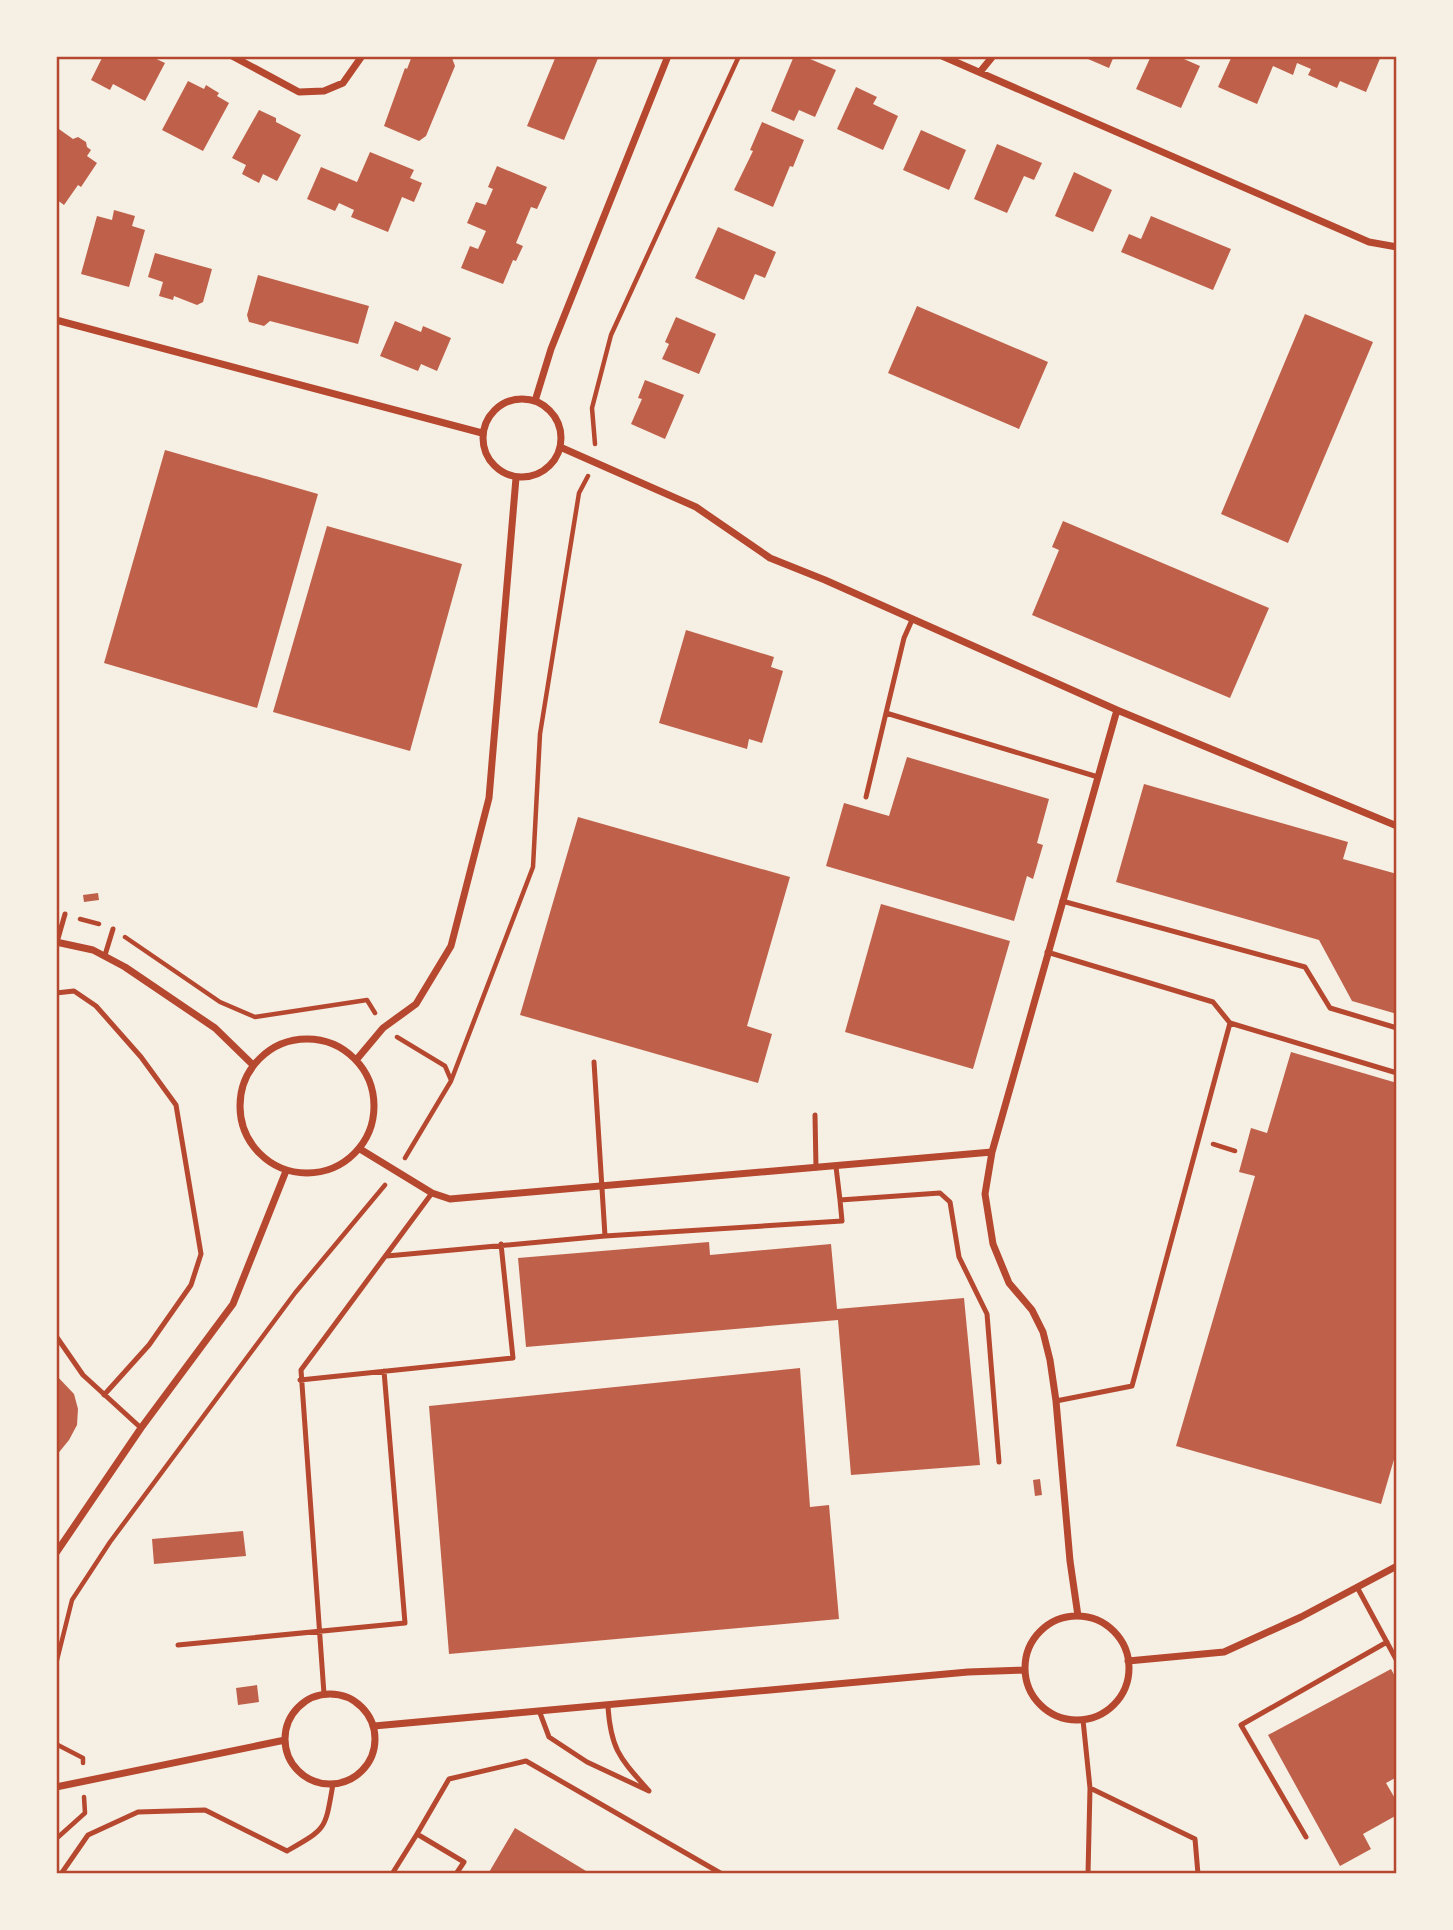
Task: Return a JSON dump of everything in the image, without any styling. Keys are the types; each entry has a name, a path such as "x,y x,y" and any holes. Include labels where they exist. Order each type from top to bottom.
{"street":[{"path":"232,56 299,92 324,91 343,83 362,56"},
{"path":"535,401 551,349 668,56"},
{"path":"942,56 1369,242 1397,247"},
{"path":"981,72 993,56"},
{"path":"56,320 482,433"},
{"path":"510,400 535,401 551,411 561,429 561,447 552,464 539,474 516,478 498,471 483,450 482,433 491,412 510,400"},
{"path":"561,447 696,507 770,558 1118,710 1397,827"},
{"path":"357,1059 383,1028 416,1004 451,946 489,798 516,478"},
{"path":"1078,1616 1070,1561 1056,1401 1043,1332 1032,1310 1009,1283 993,1244 985,1194 992,1152 1118,710"},
{"path":"56,942 105,955 215,1028 253,1065"},
{"path":"302,1039 331,1042 357,1059 371,1081 375,1108 371,1130 360,1149 333,1169 312,1174 286,1171 268,1161 252,1145 241,1123 241,1093 253,1065 274,1047 302,1039"},
{"path":"360,1149 432,1193 450,1199 992,1152"},
{"path":"56,1553 141,1428 233,1304 286,1171"},
{"path":"1129,1661 1224,1652 1301,1617 1397,1566"},
{"path":"1078,1616 1094,1618 1108,1626 1124,1644 1129,1661 1127,1684 1120,1698 1110,1709 1096,1717 1083,1720 1065,1719 1050,1713 1037,1703 1029,1690 1024,1670 1025,1657 1032,1640 1044,1627 1060,1618 1078,1616"},
{"path":"374,1726 608,1707 968,1672 1024,1670"},
{"path":"337,1694 349,1698 360,1705 374,1726 376,1740 367,1765 358,1775 346,1781 333,1784 318,1782 295,1767 288,1755 286,1727 300,1705 311,1698 337,1694"},
{"path":"56,1787 285,1740"}],"lane":[{"path":"866,797 904,638 912,620"},
{"path":"886,712 1098,776"},
{"path":"1062,901 1305,967 1330,1008 1397,1028"},
{"path":"56,942 65,914"},
{"path":"105,955 113,929"},
{"path":"1047,952 1213,1002 1230,1023 1397,1073"},
{"path":"56,993 74,991 96,1006 141,1057 176,1105 201,1254 191,1285 149,1345 104,1395"},
{"path":"1056,1401 1132,1386 1230,1023"},
{"path":"594,1062 605,1236"},
{"path":"815,1115 816,1168"},
{"path":"387,1256 501,1244 842,1221 836,1167"},
{"path":"324,1694 301,1370 432,1193"},
{"path":"840,1200 940,1193 950,1202 959,1257 987,1314 999,1462"},
{"path":"300,1380 513,1358 501,1244"},
{"path":"56,1336 83,1376 141,1428"},
{"path":"178,1645 405,1623 384,1371"},
{"path":"1357,1587 1397,1661"},
{"path":"1306,1837 1241,1725 1387,1642"},
{"path":"540,1713 549,1737 587,1762 649,1791 620,1758 611,1740 608,1707"},
{"path":"1083,1720 1090,1788 1088,1874"},
{"path":"392,1874 449,1779 526,1761 722,1874"},
{"path":"61,1874 88,1835 138,1812 205,1810 287,1852 317,1833 327,1821 333,1784"},
{"path":"1090,1788 1195,1839 1198,1874"},
{"path":"417,1834 464,1862 457,1874"}],"path":[{"path":"65,914 113,929 220,1002 256,1017 368,1000 383,1028 445,1066 451,1081"}],"building":[{"path":"103,56 150,56 165,63 145,101 113,84 110,90 91,80"},
{"path":"412,56 448,56 452,58 455,66 426,136 419,141 384,126"},
{"path":"556,56 599,56 564,140 527,126"},
{"path":"794,56 803,56 836,70 815,117 799,110 794,121 771,111"},
{"path":"1081,56 1114,56 1109,68"},
{"path":"1151,56 1177,56 1200,66 1181,108 1136,89"},
{"path":"1232,56 1381,56 1366,92 1340,81 1337,88 1308,75 1311,69 1297,63 1293,75 1273,66 1257,104 1218,87"},
{"path":"188,81 204,89 206,85 229,103 203,151 162,130"},
{"path":"856,87 877,97 873,104 898,116 883,150 837,129"},
{"path":"259,110 301,135 277,181 263,174 259,183 242,174 246,165 232,158"},
{"path":"762,122 804,140 773,207 734,190 753,151 750,150"},
{"path":"56,127 73,139 78,137 86,142 91,150 87,156 97,163 81,187 78,185 64,205 56,199"},
{"path":"921,130 966,150 949,190 903,170"},
{"path":"997,144 1042,163 1034,180 1024,176 1007,213 974,199"},
{"path":"370,152 414,170 410,178 422,183 414,202 402,197 388,232 351,217 354,210 339,203 335,211 307,199 321,167 357,182"},
{"path":"497,166 547,187 537,209 531,207 516,243 523,246 516,261 513,260 503,284 461,268 470,246 478,249 486,231 467,223 476,202 486,205 493,189 488,187"},
{"path":"1074,172 1112,190 1093,232 1055,216"},
{"path":"114,210 135,216 132,226 145,230 129,287 81,274 97,216 112,220"},
{"path":"1151,216 1231,249 1213,290 1121,252 1129,234 1141,239"},
{"path":"718,227 776,252 765,278 755,274 744,300 695,278"},
{"path":"155,253 212,269 203,302 197,305 174,296 173,300 159,296 163,282 148,277"},
{"path":"258,275 369,306 358,344 270,321 264,326 249,322 247,315"},
{"path":"917,306 1048,362 1019,429 888,373"},
{"path":"1305,314 1373,342 1288,543 1221,514"},
{"path":"676,317 716,334 699,374 662,359 669,344 665,342"},
{"path":"395,321 421,332 423,326 451,338 437,371 421,364 418,371 380,356"},
{"path":"645,380 684,395 665,439 631,424 642,399 638,398"},
{"path":"165,450 318,494 257,708 104,663"},
{"path":"1063,521 1269,608 1230,698 1032,615 1059,550 1052,547"},
{"path":"327,526 462,564 410,751 273,712"},
{"path":"686,630 774,657 771,667 783,671 762,743 749,739 747,749 659,723"},
{"path":"907,757 1049,799 1037,843 1043,845 1033,879 1027,876 1014,921 826,866 844,803 889,816"},
{"path":"1144,784 1348,842 1343,859 1397,874 1397,1014 1352,1001 1319,940 1116,882"},
{"path":"578,817 790,877 747,1026 772,1034 758,1083 520,1015"},
{"path":"98,893 99,900 84,902 83,895"},
{"path":"881,904 1010,941 973,1069 845,1032"},
{"path":"1291,1052 1397,1083 1397,1449 1381,1504 1176,1446 1255,1176 1239,1172 1251,1128 1267,1133"},
{"path":"709,1242 710,1255 831,1244 837,1309 964,1298 980,1465 851,1475 838,1320 526,1347 518,1258"},
{"path":"800,1368 810,1507 829,1505 839,1619 449,1654 429,1406"},
{"path":"56,1375 74,1394 78,1409 77,1425 56,1456"},
{"path":"1040,1479 1042,1495 1035,1496 1033,1480"},
{"path":"243,1531 246,1556 154,1564 152,1539"},
{"path":"1391,1669 1397,1680 1397,1777 1386,1783 1397,1802 1397,1815 1363,1834 1371,1849 1340,1866 1268,1735"},
{"path":"257,1685 259,1702 238,1705 236,1688"},
{"path":"515,1828 591,1874 488,1874"}]}
